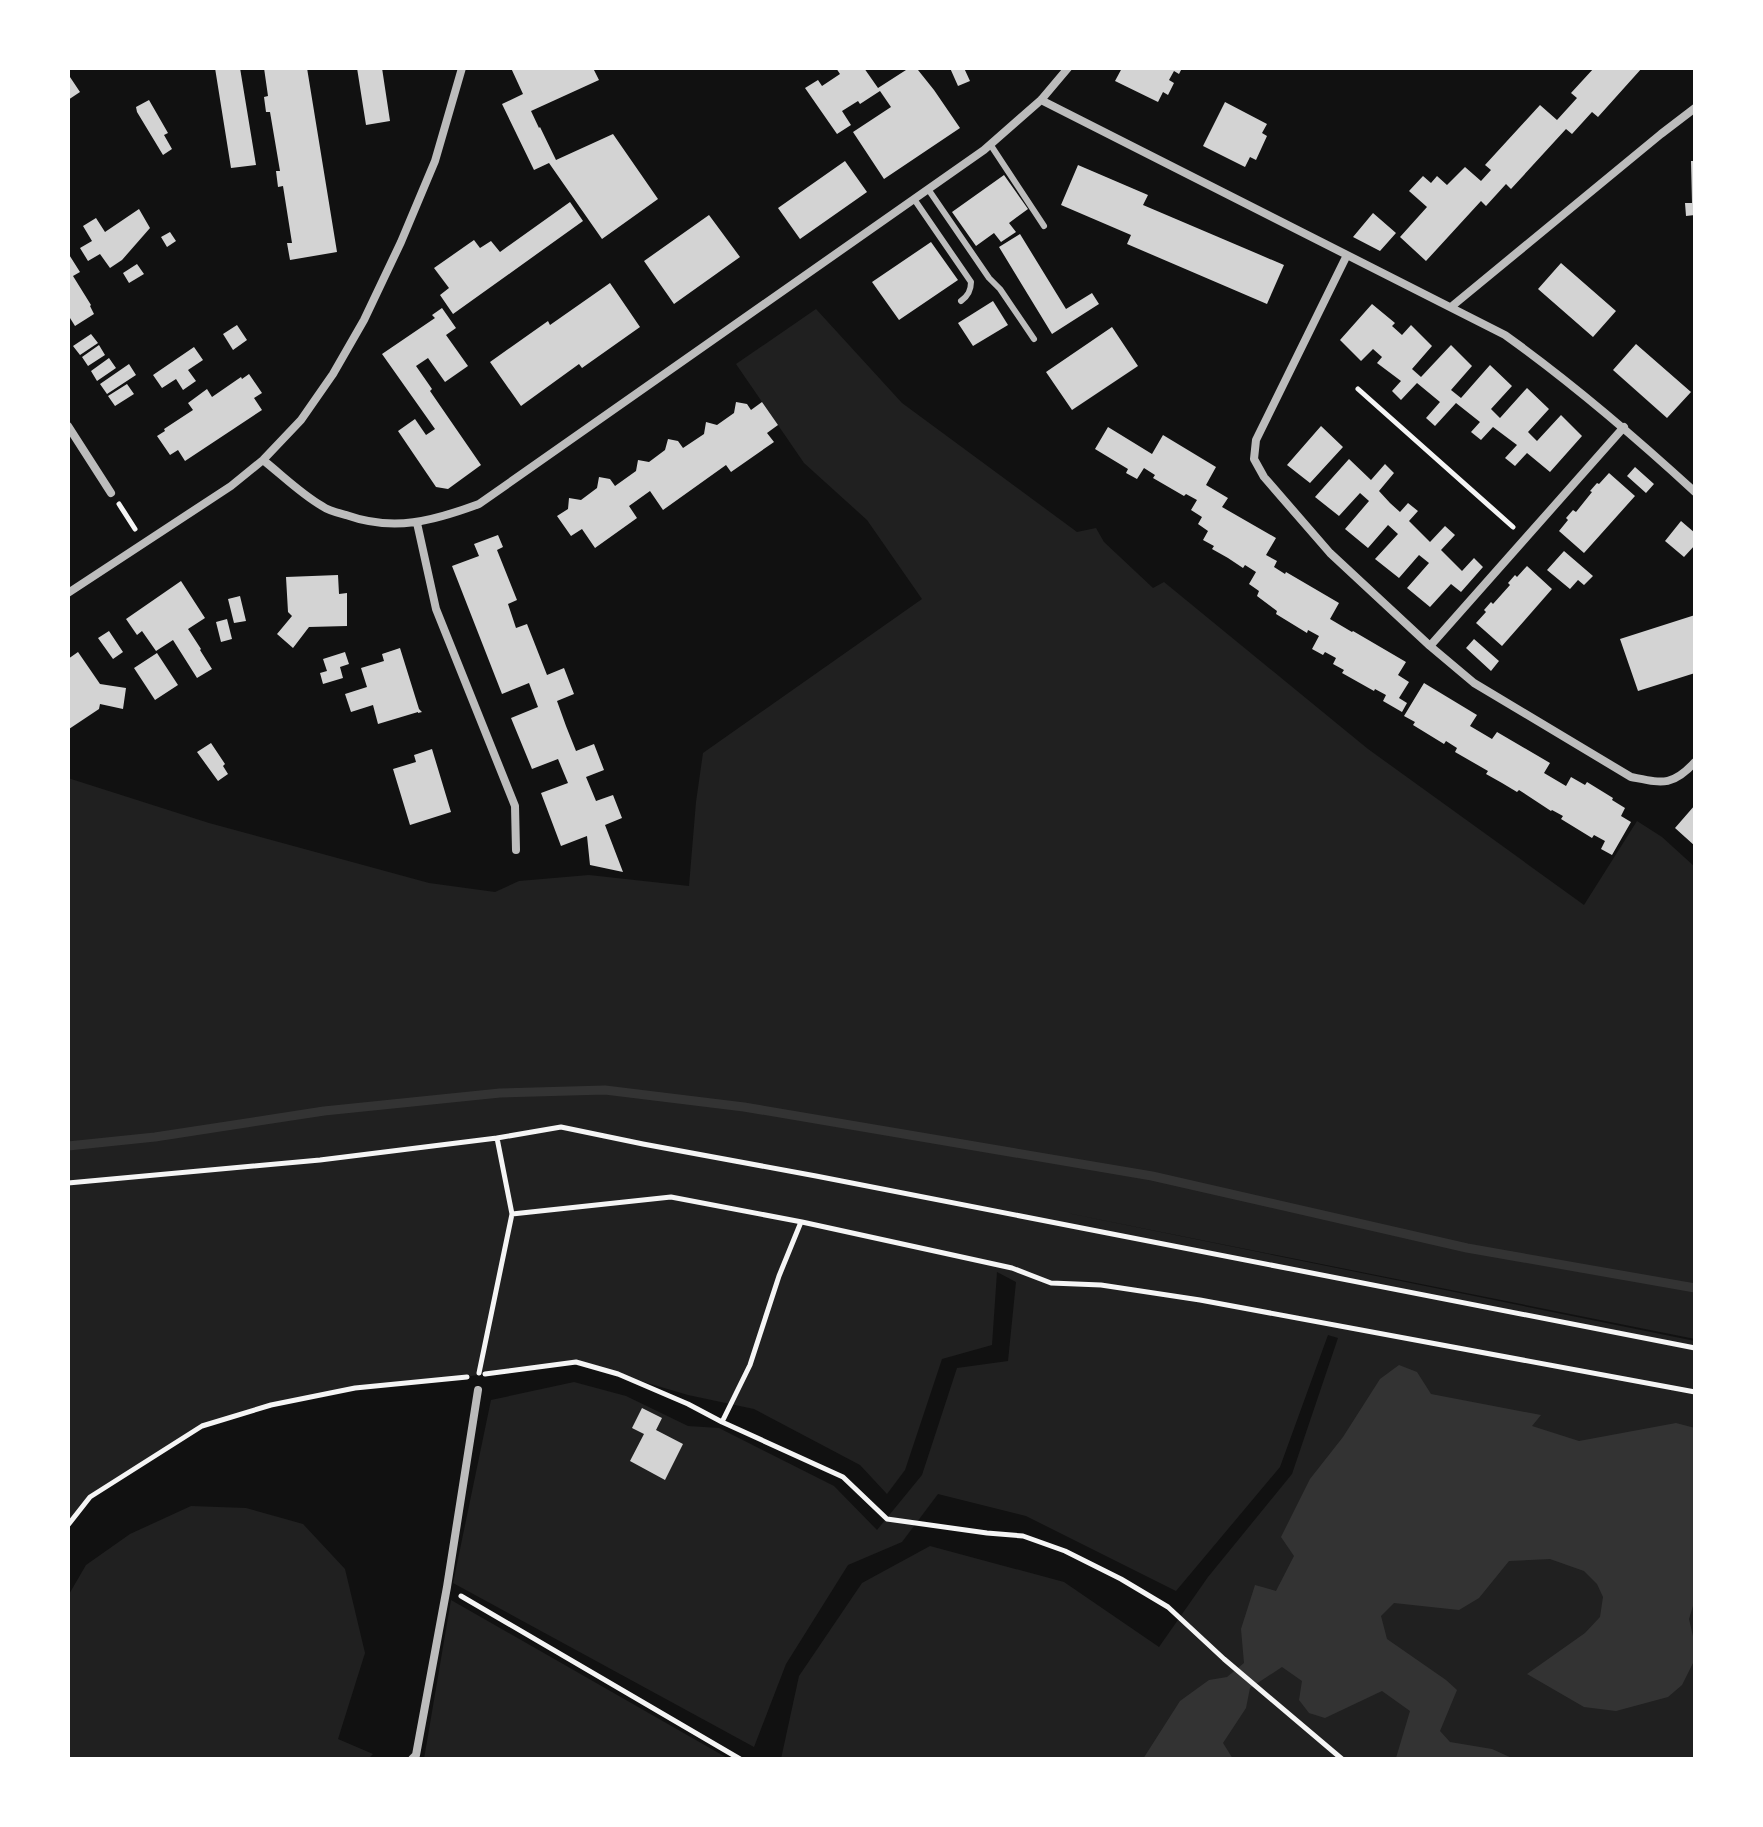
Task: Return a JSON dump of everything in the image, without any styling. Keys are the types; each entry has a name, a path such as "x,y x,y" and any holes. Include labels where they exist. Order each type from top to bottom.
{"street":[{"path":"68,593 231,486 263,460 301,420 333,374 364,320 401,242 435,161 462,68"},
{"path":"263,460 324,508 364,522 390,525 417,523 479,504 990,144 1041,100 1068,68"},
{"path":"1041,100 1505,335 1624,427 1695,492"},
{"path":"1451,307 1695,108"},
{"path":"1347,255 1256,440 1254,459 1264,477 1330,553 1474,683 1631,777 1661,783 1683,775 1695,762"},
{"path":"68,426 111,493"},
{"path":"1430,646 1624,427"},
{"path":"417,523 436,609 515,806 516,850"},
{"path":"412,1759 416,1755 447,1587 478,1390"}],"lane":[{"path":"990,144 1044,226"},
{"path":"928,189 1034,339"},
{"path":"914,199 971,282 967,296 961,301"}],"path":[{"path":"1358,389 1526,538"},
{"path":"111,493 144,543"},
{"path":"68,1183 320,1160 561,1127 1695,1348"},
{"path":"479,1375 512,1214 497,1138"},
{"path":"512,1214 671,1197 1012,1268 1051,1283 1101,1285 1200,1300 1695,1392"},
{"path":"722,1422 750,1365 779,1276 802,1222"},
{"path":"68,1525 90,1497 202,1426 271,1405 355,1388 576,1362 618,1374 688,1404 843,1477 887,1519 1023,1536 1065,1551 1121,1579 1168,1607 1342,1759"},
{"path":"447,1587 740,1759"}],"shaded area":[{"path":"816,309 902,403 1077,532 1096,528 1104,542 1153,588 1164,582 1368,749 1584,905 1637,821 1662,837 1695,867 1695,1339 1057,1211 1695,1341 1695,1759 781,1759 799,1676 862,1583 930,1546 1064,1582 1159,1647 1208,1577 1292,1474 1338,1338 1328,1335 1280,1467 1176,1591 1026,1516 938,1494 902,1542 848,1565 786,1664 754,1747 453,1583 491,1400 574,1382 626,1396 688,1426 719,1428 834,1486 877,1530 922,1475 957,1368 1008,1361 1016,1282 997,1272 992,1345 942,1359 905,1470 887,1494 860,1465 754,1409 688,1395 576,1362 354,1388 271,1405 202,1426 91,1497 68,1525 68,778 209,823 429,883 495,892 519,881 589,875 689,886 703,753 922,599 867,520 804,463 736,364"},
{"path":"1399,1365 1417,1372 1431,1394 1541,1415 1532,1426 1579,1441 1676,1423 1695,1428 1695,1599 1689,1619 1695,1659 1682,1685 1668,1697 1616,1711 1584,1707 1527,1674 1585,1633 1600,1617 1603,1597 1597,1584 1584,1571 1550,1559 1509,1561 1479,1598 1459,1610 1394,1603 1381,1616 1387,1639 1457,1690 1440,1731 1450,1742 1492,1749 1514,1759 1398,1759 1410,1711 1382,1691 1325,1718 1309,1713 1299,1700 1302,1681 1282,1667 1250,1688 1246,1708 1223,1743 1233,1759 1143,1759 1180,1701 1209,1680 1227,1677 1244,1663 1241,1629 1255,1585 1276,1591 1294,1556 1281,1537 1310,1479 1343,1437 1380,1379"},
{"path":"191,1506 246,1508 303,1524 345,1569 365,1653 338,1739 373,1754 368,1759 68,1759 68,1596 86,1565 130,1534"},
{"path":"451,1600 729,1759 424,1759"}],"building":[{"path":"215,68 240,68 256,165 231,168"},
{"path":"264,68 307,68 337,252 290,260 287,243 292,243 283,186 278,187 276,171 280,171 270,112 266,112 264,97 268,96"},
{"path":"357,68 382,68 390,121 366,125"},
{"path":"511,68 593,68 599,80 531,111 539,128 556,160 613,134 658,199 602,239 549,163 534,170 502,104 523,94"},
{"path":"836,68 864,68 878,88 914,68 934,90 960,128 884,179 853,132 891,107 880,91 842,111 851,125 837,134 805,88 818,80 822,86 840,74"},
{"path":"950,68 964,68 970,81 958,86"},
{"path":"1122,68 1182,68 1179,74 1174,71 1169,80 1174,83 1168,95 1163,92 1158,102 1115,81"},
{"path":"1594,68 1642,68 1598,117 1592,112 1572,134 1566,129 1511,189 1506,184 1486,206 1481,201 1426,261 1400,237 1427,207 1409,191 1423,176 1431,183 1437,176 1447,185 1465,167 1481,181 1491,170 1485,165 1540,105 1557,120 1577,98 1571,93"},
{"path":"68,74 80,92 68,100"},
{"path":"149,100 168,133 164,135 172,149 163,155 137,112 136,107"},
{"path":"1225,102 1267,124 1262,133 1267,136 1256,160 1250,157 1245,167 1203,146"},
{"path":"845,161 867,192 800,239 778,208"},
{"path":"1691,161 1695,161 1695,215 1686,216 1685,203 1692,203"},
{"path":"1078,165 1148,195 1143,205 1284,265 1267,304 1127,244 1131,235 1061,205"},
{"path":"1004,175 1028,209 1009,223 1016,232 1001,242 994,233 976,246 952,212"},
{"path":"570,202 583,221 453,314 440,295 449,288 434,268 474,240 480,248 491,241 500,252"},
{"path":"139,209 150,228 122,260 110,268 100,254 88,261 80,248 92,241 83,226 96,218 105,232"},
{"path":"1373,213 1396,233 1380,251 1353,237"},
{"path":"709,215 740,257 674,304 644,261"},
{"path":"170,232 176,241 167,247 161,237"},
{"path":"1020,234 1066,309 1092,293 1099,304 1052,334 999,247"},
{"path":"931,242 958,280 899,320 872,282"},
{"path":"68,253 80,272 73,276 94,314 75,326 70,318 68,320"},
{"path":"1561,263 1616,311 1593,337 1538,289"},
{"path":"137,264 144,274 129,283 123,273"},
{"path":"610,283 640,327 582,368 579,364 521,406 490,362"},
{"path":"993,301 1008,325 973,346 958,323"},
{"path":"1372,304 1395,323 1392,326 1402,335 1411,325 1432,346 1412,369 1421,377 1451,345 1472,366 1451,390 1461,398 1490,365 1512,386 1491,409 1500,418 1527,388 1549,409 1528,432 1537,441 1561,415 1582,436 1550,472 1527,453 1515,466 1505,458 1517,445 1493,427 1481,440 1471,432 1480,422 1456,403 1435,426 1426,418 1440,402 1417,383 1401,400 1392,391 1401,381 1377,363 1382,357 1373,349 1361,361 1340,340"},
{"path":"442,308 456,328 446,335 468,366 445,382 428,358 416,366 481,465 448,489 436,487 398,431 415,419 426,435 435,429 382,354 435,318 432,315"},
{"path":"237,325 247,340 233,350 223,334"},
{"path":"1112,327 1138,366 1072,410 1046,372"},
{"path":"91,334 98,343 80,355 73,346"},
{"path":"1636,344 1691,392 1667,418 1613,370"},
{"path":"99,345 105,355 88,366 82,357"},
{"path":"194,347 203,360 188,370 196,381 183,390 176,379 162,388 153,375"},
{"path":"109,358 116,368 97,381 91,371"},
{"path":"129,364 136,375 107,394 100,384"},
{"path":"249,374 262,393 254,398 262,410 185,461 178,450 170,455 157,436 193,410 188,403 207,389 212,397"},
{"path":"127,384 134,394 115,406 108,396"},
{"path":"736,402 747,404 751,410 762,402 778,425 767,433 774,442 731,472 726,465 663,510 650,491 629,506 637,518 595,548 582,529 571,536 557,516 568,509 569,498 581,500 597,488 599,477 610,479 615,486 636,471 638,460 649,462 665,450 668,439 678,441 683,448 704,434 706,422 717,425 734,413"},
{"path":"1321,426 1343,447 1310,483 1287,465"},
{"path":"1108,427 1152,454 1163,435 1216,467 1206,485 1228,498 1222,507 1276,538 1266,555 1277,561 1274,567 1339,603 1330,619 1406,662 1398,675 1409,682 1399,698 1407,703 1402,712 1383,701 1386,695 1342,673 1344,670 1333,664 1336,658 1312,649 1319,636 1308,630 1307,633 1276,614 1277,611 1257,596 1259,591 1249,584 1256,572 1245,565 1243,568 1203,540 1208,531 1198,524 1202,517 1191,510 1197,500 1153,478 1155,475 1144,468 1137,479 1126,473 1128,469 1095,449"},
{"path":"1349,459 1371,480 1385,464 1394,473 1379,491 1390,503 1400,512 1408,503 1418,511 1409,521 1430,542 1445,526 1455,535 1441,550 1462,571 1474,558 1483,567 1461,592 1451,584 1430,607 1407,588 1429,563 1419,555 1399,578 1375,559 1398,534 1388,525 1368,548 1345,529 1369,501 1360,493 1339,516 1315,497"},
{"path":"1635,467 1654,484 1646,493 1627,476"},
{"path":"1609,473 1635,496 1584,553 1559,531 1568,520 1566,518 1573,510 1576,512 1590,491"},
{"path":"1681,521 1695,533 1695,545 1684,557 1665,541"},
{"path":"498,535 503,547 497,550 517,600 508,604 516,628 527,624 547,675 564,668 574,694 557,701 566,726 576,751 594,744 604,770 586,777 596,801 613,795 622,818 605,825 623,872 590,865 587,836 561,846 541,793 568,783 558,759 532,769 511,718 538,707 529,683 502,694 452,566 479,556 474,544"},
{"path":"1564,551 1593,576 1584,585 1578,580 1570,589 1547,570"},
{"path":"1527,566 1552,589 1502,646 1476,623 1491,602 1493,604 1510,585 1508,583 1515,575 1517,577"},
{"path":"338,575 339,594 347,593 347,626 309,627 293,648 277,634 292,616 288,612 286,577"},
{"path":"181,581 205,618 188,629 212,669 197,678 173,640 156,651 142,631 137,635 126,619"},
{"path":"240,596 246,621 234,623 228,599"},
{"path":"1695,615 1695,673 1638,691 1620,639"},
{"path":"227,619 232,639 221,642 216,622"},
{"path":"109,631 123,652 113,659 98,638"},
{"path":"1474,639 1499,661 1491,671 1466,648"},
{"path":"400,648 422,712 378,724 373,705 351,712 345,694 367,687 361,668 384,661 382,654"},
{"path":"78,652 100,684 126,688 123,709 100,704 99,709 69,729 68,659"},
{"path":"345,652 349,664 340,667 343,678 323,684 320,673 327,671 323,659"},
{"path":"157,653 178,685 155,700 134,668"},
{"path":"1424,683 1477,715 1470,726 1492,739 1497,732 1550,763 1544,773 1566,786 1571,777 1585,785 1587,782 1625,808 1621,816 1631,822 1612,855 1601,849 1605,841 1594,835 1592,838 1561,819 1563,816 1486,774 1488,771 1455,752 1457,748 1446,741 1444,744 1413,725 1415,722 1404,716"},
{"path":"211,743 228,774 218,781 197,752"},
{"path":"432,749 451,812 410,825 393,769 416,762 414,755"},
{"path":"1695,805 1695,846 1675,828"},
{"path":"642,1408 662,1418 656,1430 683,1444 665,1480 630,1461 644,1434 632,1428"}],"waterway":[{"path":"68,1146 155,1137 324,1111 500,1093 605,1090 744,1107 1152,1176 1467,1248 1695,1288"}]}
